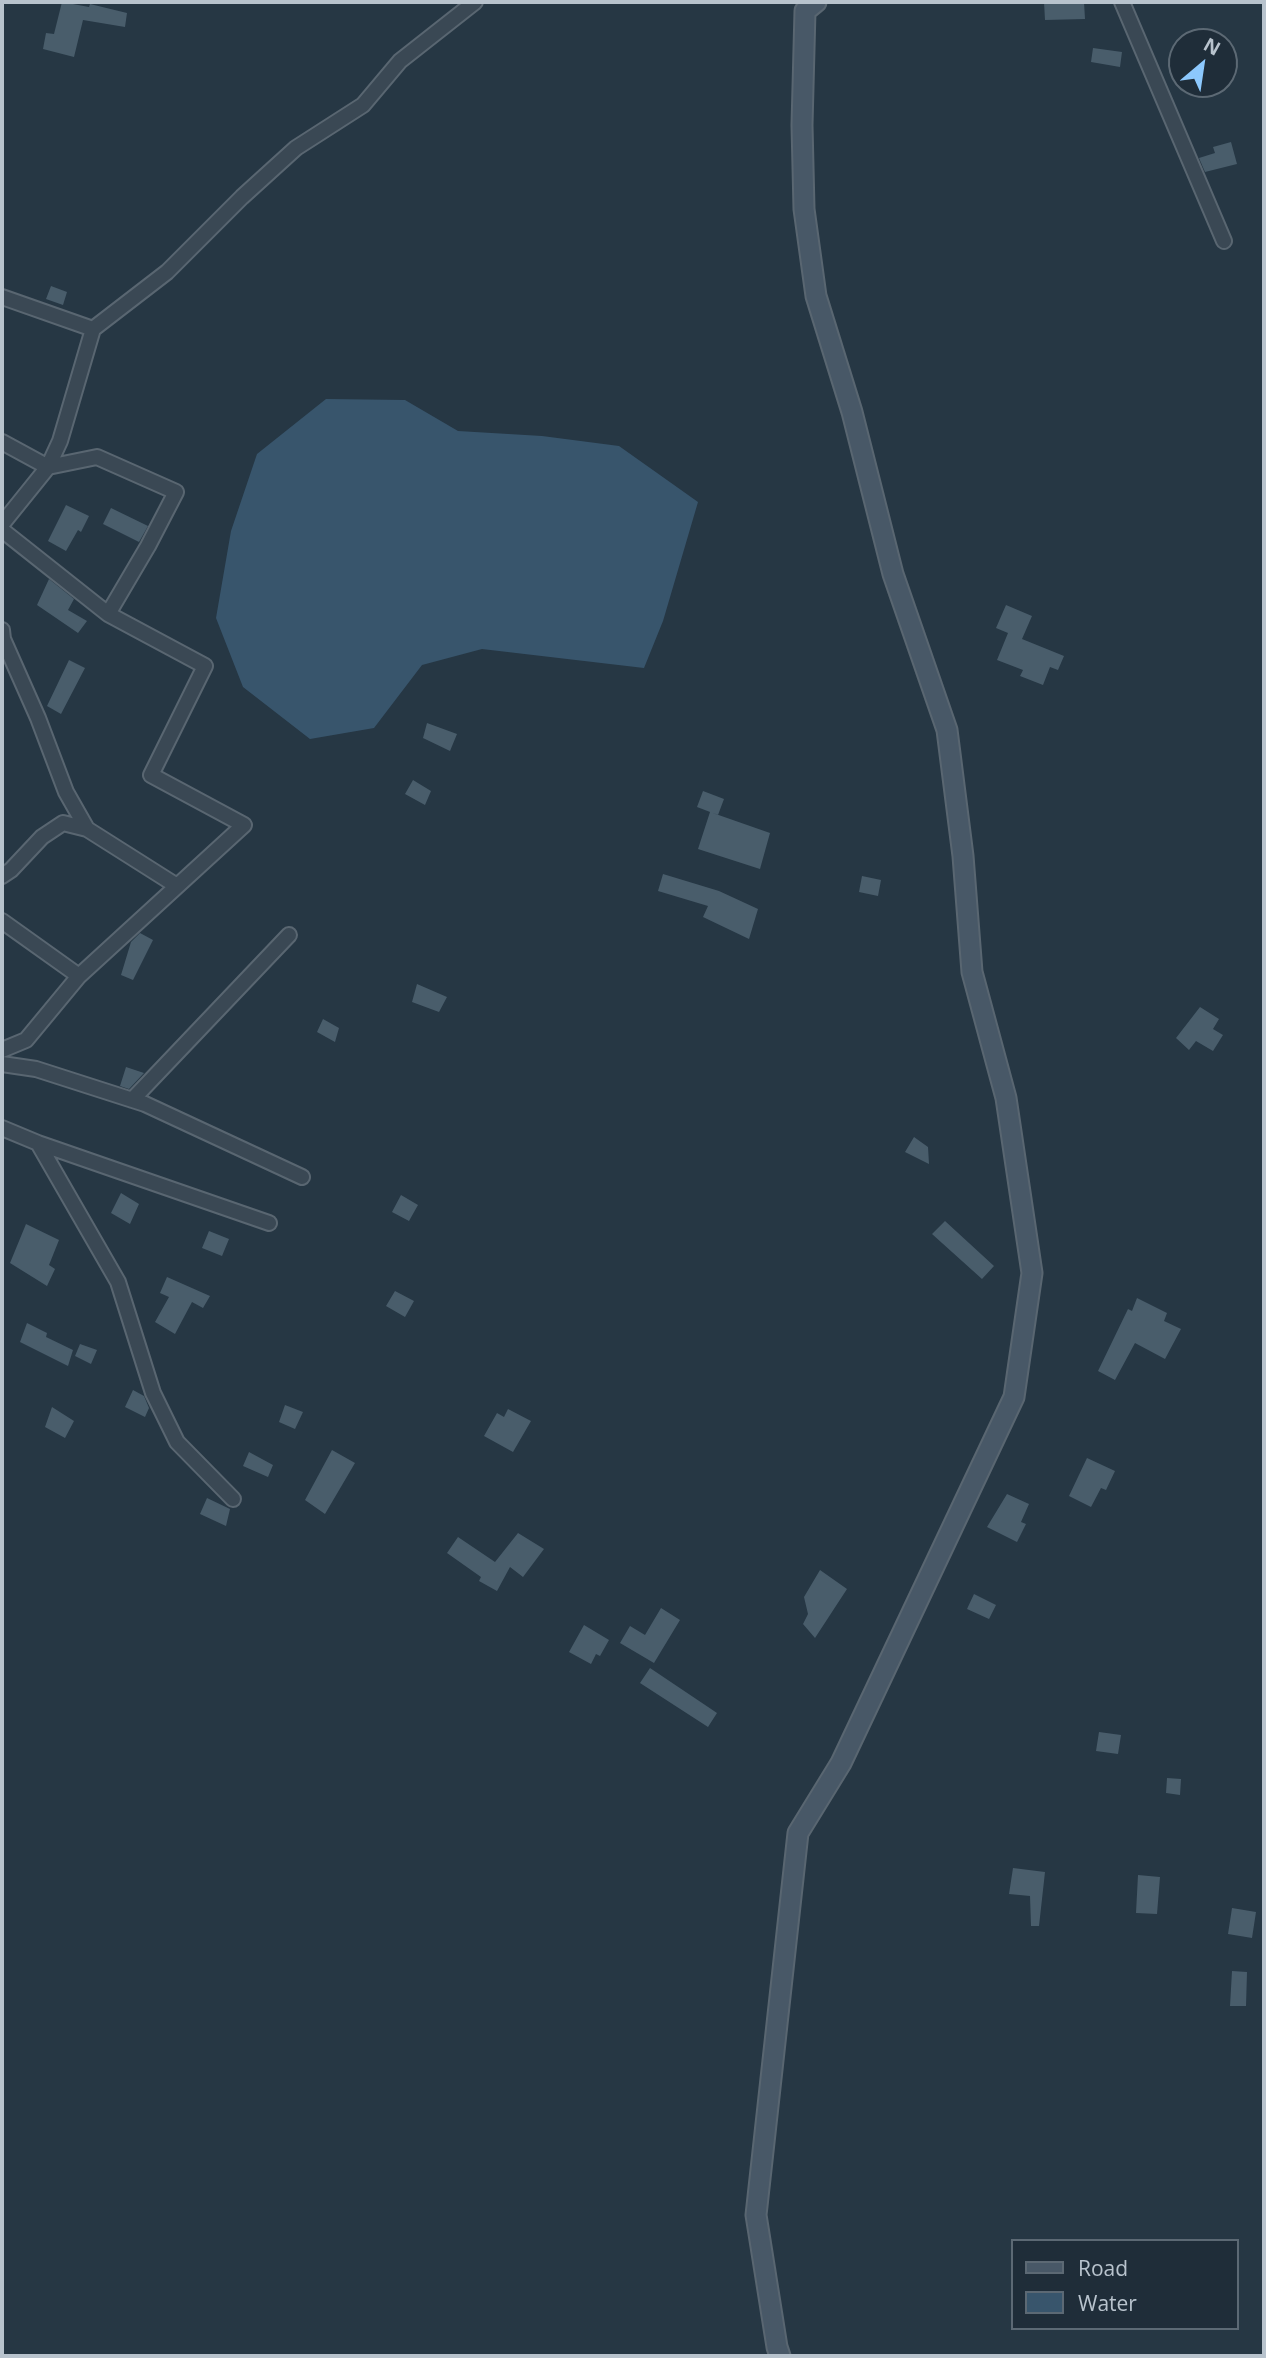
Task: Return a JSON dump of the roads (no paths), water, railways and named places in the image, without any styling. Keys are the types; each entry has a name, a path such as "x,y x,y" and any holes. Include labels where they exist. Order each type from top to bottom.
{"street":[{"path":"2,1050 26,1040 79,976 244,825 151,775 205,666 108,614 2,527 48,467 60,441 93,329 167,272 296,148 363,105 400,61 475,2"},
{"path":"780,2356 756,2216 798,1833 841,1763 1014,1397 1032,1273 1006,1098 972,972 963,856 947,730 893,575 852,412 816,296 804,209 802,125 805,11 816,2"},
{"path":"1122,2 1224,240"},
{"path":"2,297 93,329"},
{"path":"2,442 48,467 97,457 176,492 108,614"},
{"path":"2,630 3,639 38,718 66,792 87,829"},
{"path":"2,876 42,837 63,823 87,829 177,886"},
{"path":"2,921 79,976"},
{"path":"132,1100 289,935"},
{"path":"2,1064 36,1069 132,1100 302,1177"},
{"path":"2,1128 268,1223"},
{"path":"38,1143 118,1282 153,1394 177,1442 233,1499"}],"water":[{"path":"326,399 405,400 458,431 542,436 619,446 698,502 663,621 644,668 482,649 422,665 374,728 310,739 243,687 216,618 231,531 257,454"}]}
